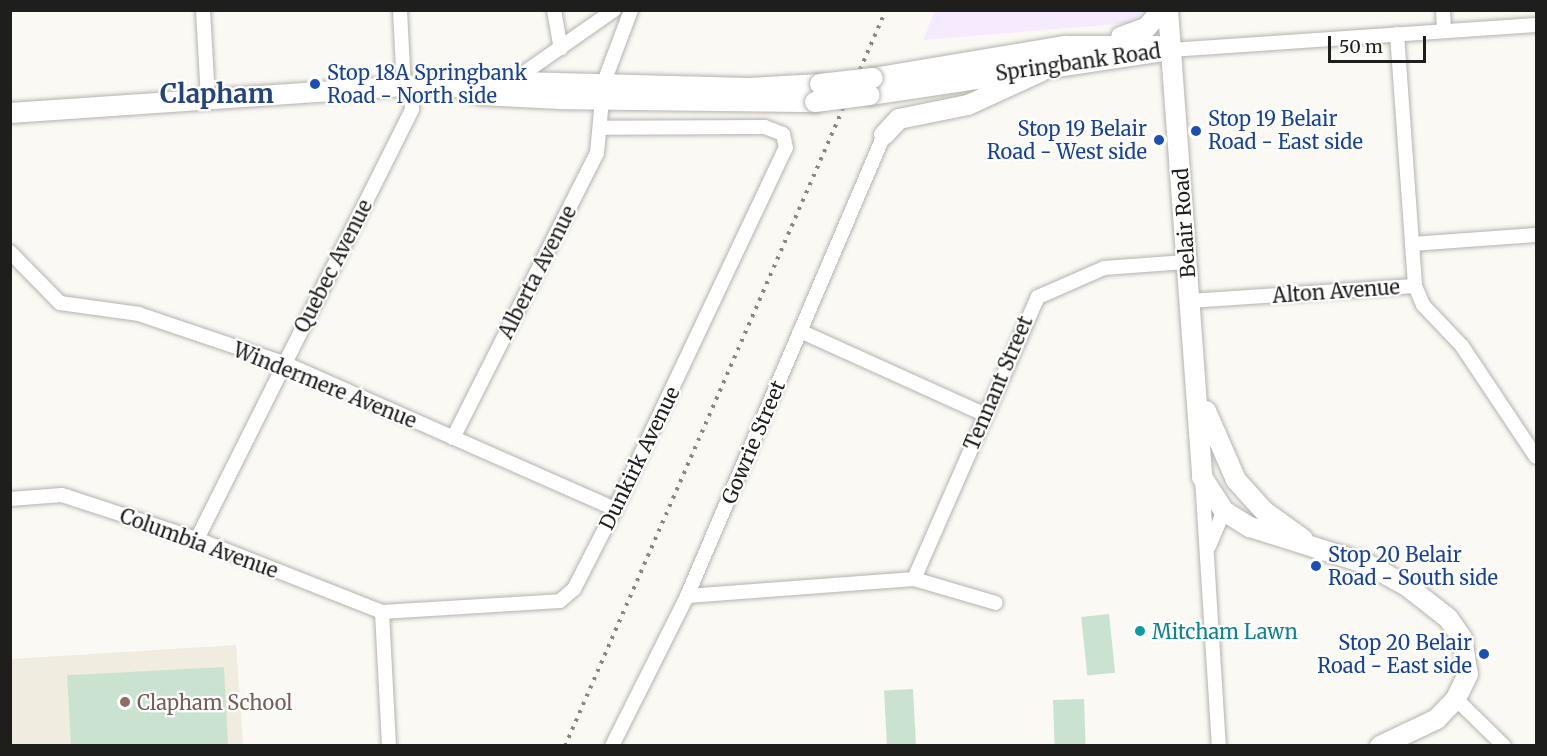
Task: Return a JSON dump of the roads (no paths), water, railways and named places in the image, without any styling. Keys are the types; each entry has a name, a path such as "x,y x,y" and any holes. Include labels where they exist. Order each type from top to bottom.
{"main road":[{"path":"1104,42 1146,28 1162,10"},
{"name":"Belair Road","path":"1168,10 1202,477 1224,511 1271,536 1318,548 1377,570 1448,618 1462,638 1469,664 1456,699 1437,718 1380,746"},
{"name":"Springbank Road","path":"452,85 481,95 725,88 817,93 871,87 1104,42 1149,43 1170,50"},
{"name":"Springbank Road","path":"871,87 908,90 1049,66 1170,50"},
{"path":"884,135 899,119 978,101 1049,66"},
{"name":"Springbank Road","path":"10,113 514,80 603,91"},
{"path":"908,90 929,111"},
{"name":"Belair Road","path":"1194,364 1210,423 1227,467 1249,496 1318,548"},
{"path":"1210,423 1211,461 1224,511"}],"street":[{"path":"203,10 208,100"},
{"name":"Quebec Avenue","path":"197,539 412,109 400,10"},
{"path":"554,10 561,48"},
{"path":"514,80 614,10"},
{"name":"Alberta Avenue","path":"453,438 597,153 603,91 631,10"},
{"path":"1443,10 1444,31"},
{"path":"1170,50 1536,25"},
{"path":"1397,34 1415,286"},
{"name":"Dunkirk Avenue","path":"382,612 560,601 574,589 615,509 786,148 783,134 765,127 601,128"},
{"name":"Gowrie Street","path":"612,746 687,596 884,135"},
{"path":"1412,244 1536,236"},
{"name":"Windermere Avenue","path":"10,252 60,303 139,314 284,363 615,509"},
{"name":"Tennant Street","path":"914,579 984,414 1038,297 1104,268 1186,262"},
{"name":"Alton Avenue","path":"1189,301 1415,286 1423,304 1462,346 1536,457"},
{"path":"800,331 984,414"},
{"path":"1202,477 1209,546 1220,746"},
{"name":"Columbia Avenue","path":"10,499 62,495 197,539 382,612"},
{"path":"1209,546 1224,511"},
{"path":"687,596 914,579 996,603"},
{"path":"382,612 389,746"},
{"path":"1456,699 1504,746"}],"railway":[{"path":"565,746 886,10"}],"place":[{"name":"Stop 18A Springbank Road - North side","path":"315,84"},
{"name":"Stop 19 Belair Road - East side","path":"1196,131"},
{"name":"Stop 19 Belair Road - West side","path":"1159,140"},
{"name":"Stop 20 Belair Road - South side","path":"1316,566"},
{"name":"Mitcham Lawn","path":"1140,631"},
{"name":"Stop 20 Belair Road - East side","path":"1484,654"},
{"name":"Clapham School","path":"125,702"}],"district":[{"name":"Clapham","path":"217,94"}]}
